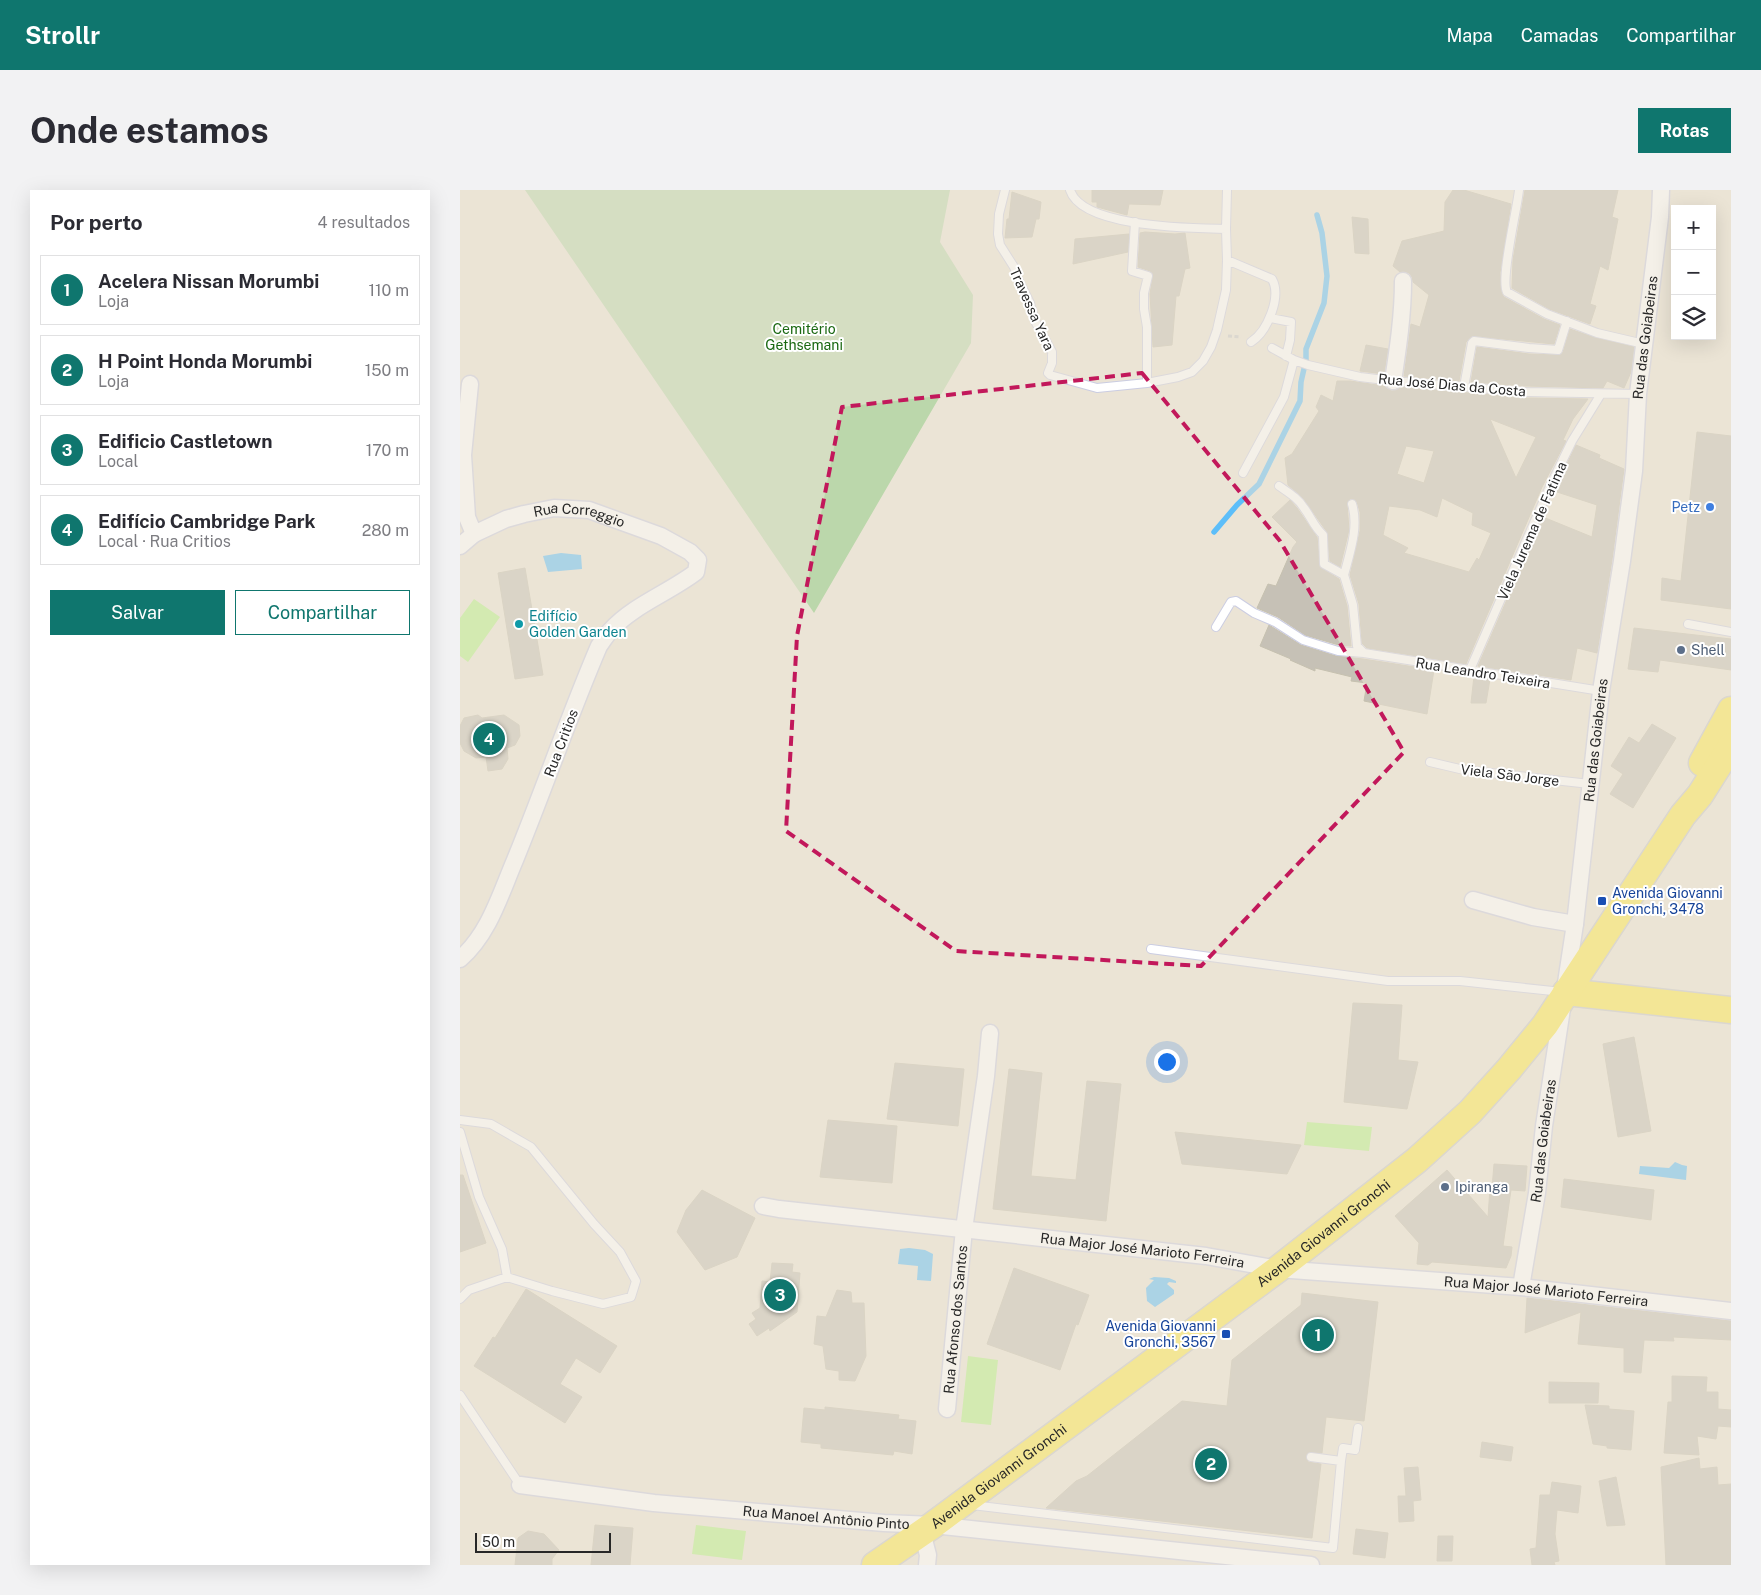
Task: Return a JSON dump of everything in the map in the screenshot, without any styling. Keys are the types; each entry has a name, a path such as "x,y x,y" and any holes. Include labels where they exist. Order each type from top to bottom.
{"main road":[{"name":"Avenida Giovanni Gronchi","path":"1683,815 1686,791 1731,710"},
{"name":"Avenida Giovanni Gronchi","path":"875,1565 927,1529 1278,1269 1417,1160 1470,1112 1545,1025 1683,815 1700,795 1731,746"},
{"path":"1566,992 1731,1010"}],"street":[{"name":"Rua das Goiabeiras","path":"1521,1287 1537,1194 1544,1126 1576,924 1601,692 1634,471 1638,394 1661,190"},
{"path":"1393,381 1401,324 1403,281"},
{"path":"470,384 463,455 467,517 474,534"},
{"name":"Rua Correggio","path":"460,546 474,534 506,519 554,508 589,510 661,536 690,552 698,560"},
{"name":"Rua Critios","path":"460,959 481,937 492,915 529,827 599,646 610,630 627,616 682,583 696,572 698,560"},
{"path":"1473,900 1533,916 1576,924"},
{"name":"Rua Afonso dos Santos","path":"947,1409 964,1229 986,1076 990,1033"},
{"name":"Rua Major José Marioto Ferreira","path":"763,1206 1206,1256 1278,1269 1521,1287 1731,1311"},
{"name":"Rua Manoel Antônio Pinto","path":"520,1485 654,1503 884,1523 1191,1556 1311,1565"},
{"path":"927,1529 927,1565"}],"lane":[{"name":"Travessa Yara","path":"1005,190 999,214 998,234 1000,245 1014,267 1018,280 1030,303 1035,320 1052,352 1052,363 1048,372 1050,375 1097,388 1147,383 1178,377 1192,372 1202,361 1211,346 1217,330 1226,290 1227,260"},
{"path":"1070,190 1073,197 1079,203 1090,210 1107,216 1165,227 1226,229"},
{"path":"1228,190 1227,260 1272,279 1275,284 1270,318 1259,337 1251,342"},
{"path":"1519,190 1510,242 1505,290 1547,314 1597,333 1644,344"},
{"path":"1135,222 1132,271 1148,276 1144,293 1147,327 1147,383"},
{"path":"1270,318 1291,322 1290,340 1286,356"},
{"path":"1464,387 1472,343 1474,341 1558,350 1567,321"},
{"name":"Rua José Dias da Costa","path":"1272,348 1294,360 1354,375 1393,381 1464,387 1638,394"},
{"path":"1243,473 1284,397 1294,360"},
{"name":"Viela Jurema de Fatima","path":"1469,672 1551,484 1572,441 1601,394"},
{"path":"1279,486 1297,499 1304,507 1314,526 1323,535 1324,564 1344,575"},
{"path":"1352,504 1355,523 1344,575 1353,605 1358,648 1364,653"},
{"name":"Rua Leandro Teixeira","path":"1216,627 1233,601 1275,622 1303,640 1338,651 1364,653 1469,672 1601,692"},
{"path":"1688,624 1731,632"},
{"name":"Viela São Jorge","path":"1430,762 1464,770 1590,784"},
{"path":"1151,949 1388,981 1460,981 1566,992"},
{"path":"460,1120 491,1124 531,1147 594,1224 620,1252 636,1281 631,1297 603,1304 552,1291 507,1276 469,1290 460,1299"},
{"path":"460,1132 479,1197 502,1249 507,1276"},
{"path":"460,1395 520,1485"},
{"path":"961,1503 1333,1548 1343,1448 1355,1450 1358,1428"},
{"path":"1311,1458 1341,1461"}],"highlighted area":[{"path":"1142,373 1280,541 1404,752 1201,966 956,951 786,831 797,636 842,407"}],"green space":[{"name":"Cemitério Gethsemani","path":"525,190 950,190 940,242 973,295 971,343 814,613"},
{"path":"474,599 500,617 468,662 460,656 460,618"},
{"path":"1307,1122 1372,1127 1369,1151 1304,1145"},
{"path":"968,1356 998,1360 991,1425 961,1422"},
{"path":"696,1525 746,1531 742,1560 692,1554"}],"water":[{"path":"561,553 581,555 582,569 548,572 543,556"},
{"path":"1675,1162 1687,1166 1686,1180 1639,1174 1640,1166 1669,1168"},
{"path":"900,1249 925,1250 933,1254 931,1281 917,1280 918,1266 898,1264"},
{"path":"1154,1277 1169,1278 1176,1281 1176,1283 1169,1282 1167,1284 1174,1290 1174,1294 1155,1307 1147,1301 1146,1288 1154,1280 1149,1279"}],"building":[{"path":"1092,190 1163,190 1160,205 1129,204 1127,215 1097,207 1097,202 1092,202"},
{"path":"1453,190 1464,190 1511,204 1500,273 1502,294 1504,297 1544,319 1560,325 1554,344 1472,336 1466,342 1459,381 1404,376 1411,324 1420,327 1429,295 1413,282 1409,273 1400,272 1393,266 1402,241 1444,231 1445,202"},
{"path":"1525,190 1618,190 1612,217 1618,219 1608,270 1600,266 1590,304 1596,306 1590,324 1549,309 1512,288 1513,260"},
{"path":"1012,192 1041,202 1039,219 1036,219 1032,237 1005,238"},
{"path":"1352,217 1368,219 1369,254 1355,253"},
{"path":"1140,233 1185,233 1190,268 1185,269 1179,296 1176,296 1172,345 1153,347 1150,294 1153,275 1150,271 1138,267"},
{"path":"1129,234 1128,252 1073,264 1075,239"},
{"path":"1570,329 1596,338 1634,347 1631,372 1624,388 1607,381 1603,388 1471,382 1477,347 1529,354 1560,355 1563,352"},
{"path":"1366,345 1388,349 1384,374 1360,371"},
{"path":"1337,381 1384,386 1392,391 1401,387 1526,398 1588,399 1573,419 1563,440 1566,441 1542,487 1466,664 1367,648 1362,643 1359,604 1350,575 1360,531 1360,512 1357,502 1351,498 1347,503 1349,530 1340,567 1330,561 1327,532 1303,498 1288,485 1285,458 1292,454 1319,411 1316,407 1321,395 1333,401","holes":["1490,419 1536,437 1516,478","1406,446 1434,451 1424,483 1397,474","1442,498 1473,513 1472,525 1491,533 1479,560 1477,558 1469,572 1404,553 1408,548 1383,535 1389,506 1420,510 1437,517"]},
{"name":"Petz","path":"1697,432 1731,436 1731,609 1661,600 1662,578 1681,581"},
{"path":"1576,445 1600,455 1599,458 1624,469 1597,653 1577,648 1571,680 1478,666 1543,517 1592,537 1597,505 1554,491"},
{"path":"1290,500 1317,537 1320,567 1339,579 1347,606 1351,646 1339,645 1305,635 1278,617 1257,608 1268,584 1276,586 1297,542 1272,517"},
{"name":"Edifício Golden Garden","path":"525,568 543,675 515,679 498,573"},
{"path":"1269,625 1301,645 1336,656 1434,670 1427,714 1364,701 1367,683 1351,681 1352,677 1315,668 1315,671 1260,646"},
{"name":"Shell","path":"1634,628 1731,639 1731,670 1660,660 1658,672 1628,669"},
{"path":"1474,676 1490,679 1486,703 1471,703"},
{"path":"478,715 482,718 504,715 519,725 520,736 515,745 507,748 508,759 502,769 488,771 486,757 476,758 464,751 460,743 460,726 464,718"},
{"path":"1652,724 1676,738 1633,808 1610,794 1623,774 1611,766 1629,737 1639,743"},
{"path":"1353,1003 1402,1005 1398,1060 1418,1062 1407,1109 1344,1102"},
{"path":"1634,1037 1651,1131 1618,1137 1603,1044"},
{"path":"895,1063 964,1069 958,1126 887,1119"},
{"path":"1009,1069 1042,1073 1031,1176 1076,1180 1087,1081 1121,1084 1106,1221 993,1209"},
{"path":"828,1120 897,1126 892,1183 820,1177"},
{"path":"1175,1132 1301,1145 1287,1174 1182,1164"},
{"path":"1494,1164 1527,1166 1525,1191 1511,1190 1503,1246 1512,1247 1511,1256 1506,1268 1432,1262 1428,1265 1417,1264 1419,1243 1395,1216 1447,1170 1488,1217"},
{"path":"460,1175 463,1175 486,1243 460,1252"},
{"path":"1564,1179 1654,1190 1651,1220 1561,1207"},
{"path":"702,1190 755,1218 737,1257 705,1270 677,1232 686,1210"},
{"path":"772,1263 793,1264 792,1272 800,1273 797,1312 770,1331 769,1328 757,1336 749,1324 756,1319 752,1313 760,1308 762,1281 770,1282"},
{"path":"1014,1268 1089,1295 1078,1325 1076,1324 1060,1370 987,1344"},
{"path":"526,1289 617,1346 600,1373 576,1358 560,1384 582,1397 565,1423 474,1366 493,1337 495,1338"},
{"path":"837,1290 851,1292 852,1303 864,1303 866,1356 855,1381 839,1380 839,1371 826,1369 823,1346 814,1344 817,1316 826,1317"},
{"path":"1302,1293 1378,1302 1364,1421 1326,1417 1322,1453 1309,1452 1306,1456 1308,1462 1321,1464 1312,1538 1046,1508 1076,1481 1087,1476 1182,1401 1227,1406 1232,1360 1301,1305"},
{"path":"1527,1298 1731,1321 1731,1340 1673,1337 1674,1341 1644,1340 1641,1373 1624,1372 1624,1348 1578,1344 1581,1312 1525,1333"},
{"path":"1672,1376 1707,1377 1706,1392 1718,1392 1718,1409 1731,1410 1731,1427 1718,1426 1716,1439 1697,1436 1699,1455 1664,1453 1668,1402 1672,1402"},
{"path":"1549,1382 1599,1383 1598,1403 1549,1403"},
{"path":"1585,1405 1609,1406 1609,1409 1634,1411 1631,1450 1607,1448 1607,1446 1593,1444"},
{"path":"825,1407 899,1415 898,1419 916,1421 912,1454 894,1451 893,1455 821,1448 821,1444 801,1442 804,1408 825,1410"},
{"path":"1482,1442 1513,1447 1511,1461 1480,1457"},
{"path":"1699,1458 1700,1469 1717,1467 1718,1485 1731,1484 1731,1565 1666,1565 1661,1467"},
{"path":"1418,1467 1421,1500 1413,1501 1414,1521 1399,1522 1398,1496 1406,1496 1404,1468"},
{"path":"1616,1477 1625,1525 1607,1526 1599,1481"},
{"path":"1552,1482 1581,1486 1578,1513 1557,1510 1555,1534 1559,1561 1554,1562 1555,1565 1532,1565 1530,1549 1536,1548 1540,1495 1550,1495"},
{"path":"595,1525 633,1528 630,1565 591,1565"},
{"path":"1356,1529 1388,1533 1385,1558 1353,1554"},
{"path":"528,1531 544,1534 559,1550 552,1559 552,1565 515,1565 518,1538"},
{"path":"1438,1536 1453,1536 1452,1561 1437,1561"}],"waterway":[{"path":"1214,532 1237,505 1259,484 1300,401 1306,349 1324,303 1327,276 1322,233 1317,215"}],"place":[{"name":"Petz","path":"1710,507"},
{"name":"Edifício Golden Garden","path":"519,624"},
{"name":"Shell","path":"1681,650"},
{"name":"Edifício Cambridge Park","path":"489,739"},
{"name":"Avenida Giovanni Gronchi, 3478","path":"1602,901"},
{"name":"Ipiranga","path":"1445,1187"},
{"name":"Edificio Castletown","path":"780,1295"},
{"name":"Avenida Giovanni Gronchi, 3567","path":"1226,1334"},
{"name":"Acelera Nissan Morumbi","path":"1318,1335"},
{"name":"H Point Honda Morumbi","path":"1211,1464"}]}
